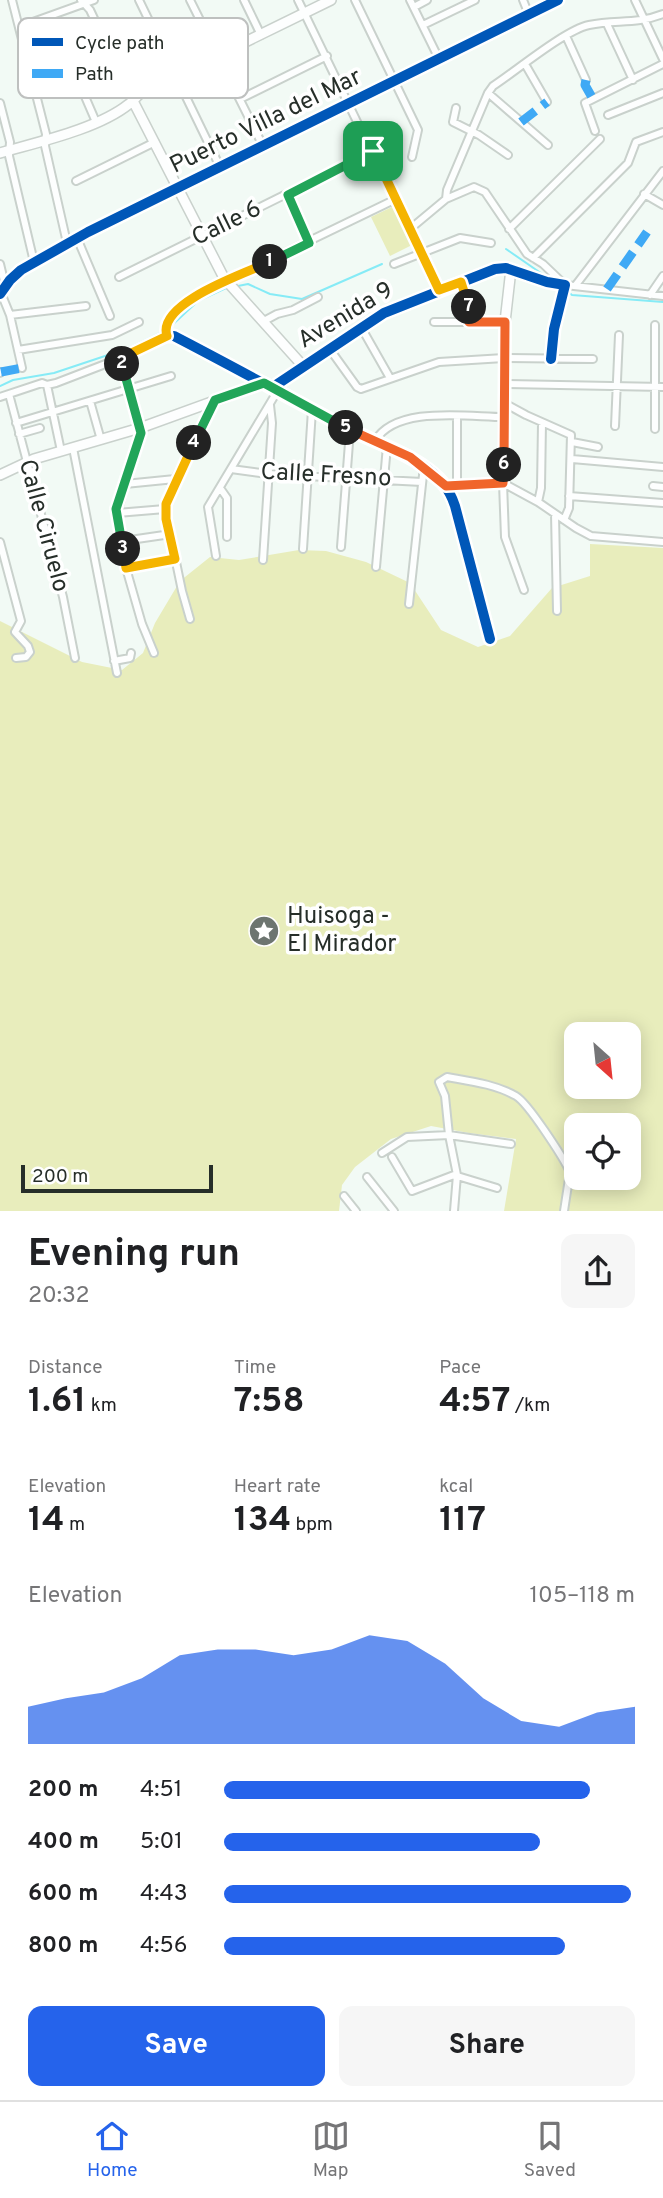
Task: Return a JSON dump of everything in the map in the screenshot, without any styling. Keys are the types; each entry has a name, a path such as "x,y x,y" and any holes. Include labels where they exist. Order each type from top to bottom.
{"street":[{"path":"12,0 18,23"},
{"path":"42,18 94,0"},
{"path":"139,0 148,18"},
{"path":"190,0 199,18"},
{"path":"244,0 261,35"},
{"path":"298,0 439,290"},
{"path":"248,41 331,0"},
{"path":"355,0 418,130 412,157"},
{"path":"427,0 412,3 439,60"},
{"path":"423,25 475,0"},
{"path":"523,0 529,15"},
{"name":"Puerto Villa del Mar","path":"1,293 15,274 67,243 558,0"},
{"path":"635,0 663,59"},
{"path":"82,2 94,18"},
{"path":"446,199 447,190 493,86 566,36 586,26 645,20 663,13"},
{"path":"607,24 633,80"},
{"path":"566,36 586,80"},
{"path":"248,95 327,56"},
{"path":"525,64 547,102"},
{"path":"595,131 585,103 663,64"},
{"path":"488,93 548,145"},
{"path":"608,116 663,93"},
{"path":"37,98 67,243"},
{"path":"86,98 96,122"},
{"path":"132,98 227,282 303,366"},
{"path":"5,152 46,141 96,122 136,98"},
{"path":"187,98 220,167"},
{"path":"240,99 263,146"},
{"path":"0,103 10,142 5,152"},
{"path":"456,108 453,122 508,155"},
{"path":"533,258 628,163 636,142 663,132"},
{"path":"509,229 600,139"},
{"path":"76,181 155,142"},
{"name":"Calle 6","path":"119,277 373,151"},
{"path":"5,152 9,156 34,262"},
{"path":"575,286 663,171"},
{"path":"411,229 446,199 471,188 480,189 489,195 527,254 543,264 565,285"},
{"path":"644,194 663,205"},
{"path":"288,195 309,243"},
{"path":"167,336 166,326 175,310 189,299 396,199"},
{"path":"77,238 110,316"},
{"path":"394,264 460,238 491,243"},
{"path":"0,264 5,285"},
{"name":"Avenida 9","path":"0,475 26,462 140,428 215,400 272,387 361,327 399,306 495,269 511,269"},
{"path":"524,590 505,537 504,358 511,269 539,280 565,285 663,296"},
{"path":"649,295 663,276"},
{"path":"461,282 468,299 469,322"},
{"path":"551,359 554,329 565,285"},
{"path":"1,293 10,315 22,368"},
{"path":"264,321 318,297"},
{"path":"10,315 86,306"},
{"path":"18,350 112,335 139,322"},
{"path":"434,322 505,322"},
{"path":"654,429 655,325"},
{"path":"361,327 390,378"},
{"path":"615,426 619,335"},
{"path":"47,386 121,358 167,336 174,336 350,430 424,466 446,486 457,515 490,639"},
{"path":"329,348 359,389 439,362 504,358 593,359"},
{"path":"121,358 141,438 117,513 126,568 142,624 154,653"},
{"path":"16,423 171,376"},
{"path":"0,397 42,383 47,386 61,451"},
{"path":"504,384 663,387"},
{"path":"263,560 272,387"},
{"name":"Calle Ciruelo","path":"9,394 63,597 75,658"},
{"path":"190,620 165,509 215,400"},
{"path":"90,401 101,440"},
{"path":"504,403 569,433 572,459 569,508 564,520"},
{"path":"216,556 208,511 219,488 270,405"},
{"path":"303,549 312,410"},
{"path":"457,416 457,485"},
{"path":"375,440 383,430 404,419 504,417"},
{"path":"538,502 542,422"},
{"path":"19,434 40,428"},
{"path":"341,547 350,430"},
{"path":"572,442 598,447"},
{"path":"376,567 387,446"},
{"path":"73,448 117,673"},
{"path":"572,459 663,467"},
{"path":"409,604 424,466"},
{"name":"Calle Fresno","path":"231,468 240,472 422,482"},
{"path":"125,484 176,480"},
{"path":"446,486 503,483 591,536 663,542"},
{"path":"653,486 663,487"},
{"path":"219,488 227,498 227,537"},
{"path":"569,496 663,503"},
{"path":"117,513 165,509"},
{"path":"555,514 557,611"},
{"path":"123,541 170,534"},
{"path":"0,542 21,621 15,632 30,652 26,657 16,657"},
{"path":"126,568 175,559"},
{"path":"114,661 130,658 131,653"},
{"path":"454,1211 457,1175 445,1096 439,1082 447,1077 481,1083 516,1096 546,1134 570,1172 564,1211"},
{"path":"382,1153 405,1137 449,1135 511,1144"},
{"path":"392,1157 412,1191 457,1175 498,1188"},
{"path":"367,1177 394,1211"},
{"path":"344,1196 356,1211"}],"green space":[{"path":"394,206 412,245 390,256 371,217"},
{"path":"590,544 663,548 663,1211 504,1211 516,1139 431,1126 391,1139 355,1167 342,1185 339,1211 0,1211 0,621 82,662 122,670 143,653 155,623 180,581 210,557 239,560 299,550 326,551 366,562 410,583 441,630 478,647 510,636 552,588 590,576"}],"waterway":[{"path":"506,249 548,278"},
{"path":"238,286 248,284 270,294 302,299 382,264"},
{"path":"170,327 198,301 226,288"},
{"path":"567,291 572,295 663,302"},
{"path":"0,386 13,380 54,373 129,348 160,333"}],"marked path":[{"path":"586,80 585,85 593,99"},
{"path":"521,122 547,102"},
{"path":"607,289 647,232"},
{"path":"1,372 22,368"}],"cycle path":[{"path":"0,294 21,270 88,232 558,0"},
{"path":"273,387 384,313 495,269 506,268 547,282 565,285 554,329 551,359"},
{"path":"167,336 174,336 345,427 403,454 438,478 450,493 455,506 490,639"}],"place":[{"name":"Huisoga - El Mirador","path":"264,931"}],"route":[{"path":"373,151 439,290 461,282 469,304 469,322 505,322 503,483 498,481 446,486 410,457 350,430 264,383 215,400 166,504 165,513 175,559 126,568 116,509 141,433 121,358 167,336 165,329 168,320 175,310 189,299 309,243 288,195 373,151"}]}
